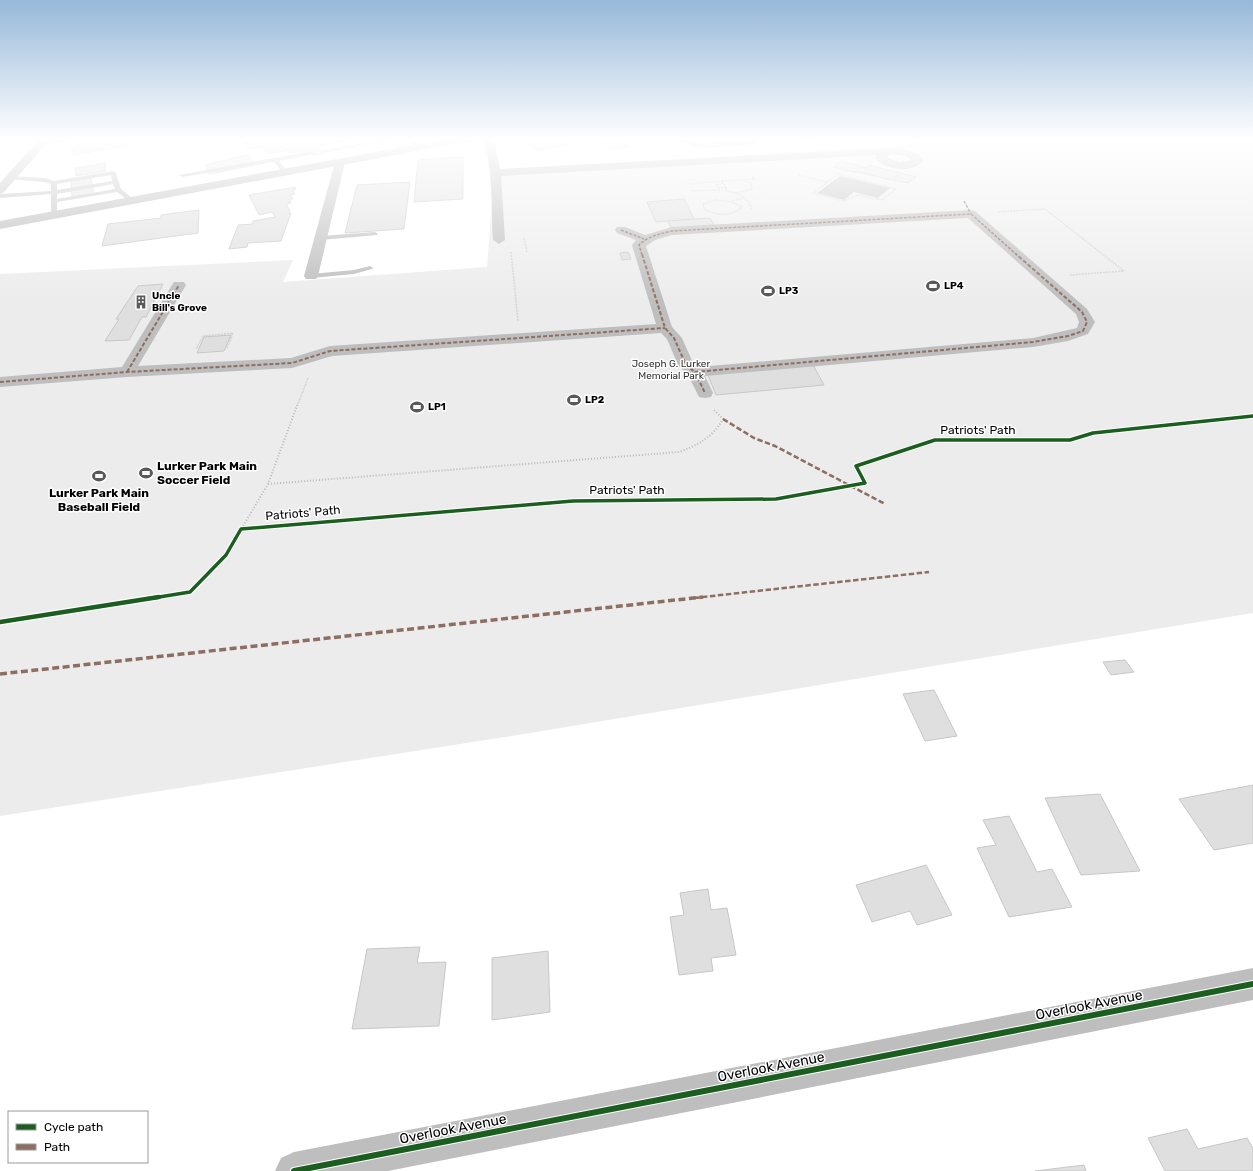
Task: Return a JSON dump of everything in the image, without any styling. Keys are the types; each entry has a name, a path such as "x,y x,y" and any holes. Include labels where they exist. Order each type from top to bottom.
{"main road":[{"path":"6,212 131,200 171,193"},
{"path":"0,225 54,207"}],"street":[{"path":"311,276 332,193"},
{"path":"495,193 499,240"},
{"path":"695,372 813,359 1030,342 1070,336 1083,331 1087,322 1082,312 968,207 672,231 656,234 644,239 638,245 665,328 674,338 686,364 695,372 705,393"},
{"path":"621,230 644,239"},
{"path":"127,372 179,285"},
{"path":"0,382 127,372 292,363 330,351 665,328"},
{"name":"Overlook Avenue","path":"294,1171 1253,984"}],"lane":[{"path":"0,196 18,196 48,193"},
{"path":"54,193 54,207 108,193"},
{"path":"121,193 131,200"},
{"path":"321,238 375,234"},
{"path":"311,276 354,272 370,268"}],"path":[{"path":"733,193 748,200"},
{"path":"813,193 844,201 854,194 882,200 891,193"},
{"path":"732,202 742,207 731,213 709,212 702,207 706,202 710,201 732,202 744,198"},
{"path":"968,207 1045,209 1124,271 1042,276"},
{"path":"524,238 527,252"},
{"path":"499,240 500,249 511,252 520,338"},
{"path":"0,622 190,592 226,555 268,484 317,355"},
{"path":"268,484 679,452 701,444 718,429 723,419 710,407 704,396 705,393"}],"green space":[{"name":"Joseph G. Lurker Memorial Park","path":"493,193 1253,193 1253,613 530,733 0,816 0,274 293,260 283,282 487,267"}],"shaded area":[{"path":"817,193 853,193 844,200"},
{"path":"857,193 884,193 878,198"}],"building":[{"path":"72,193 94,193 94,194 72,198"},
{"path":"263,193 294,193 295,194 291,195 293,199 289,199 291,203 286,204 290,211 289,214 291,213 281,241 248,243 247,247 229,249 238,225 252,224 253,221 275,217 272,212 259,215 249,195"},
{"path":"355,193 409,193 404,229 345,233"},
{"path":"415,193 463,193 463,199 414,202"},
{"path":"684,199 694,219 656,222 647,202"},
{"path":"199,210 198,233 102,246 108,224 161,218 161,215"},
{"path":"710,218 714,225 671,228 668,221"},
{"path":"628,252 631,259 622,260 620,253"},
{"name":"Uncle Bill's Grove","path":"163,284 146,317 142,317 129,340 105,341 119,319 116,319 138,286"},
{"path":"231,335 224,351 197,353 204,337"},
{"path":"813,365 824,385 716,395 708,375"},
{"path":"1125,660 1134,672 1111,675 1103,662"},
{"path":"934,690 957,736 925,741 903,694"},
{"path":"1253,785 1253,843 1214,850 1179,799"},
{"path":"1100,794 1140,871 1081,875 1045,798"},
{"path":"1009,816 1037,872 1052,869 1072,907 1009,917 977,848 996,845 983,820"},
{"path":"926,865 952,915 917,925 910,911 872,922 856,885"},
{"path":"708,889 711,910 727,908 736,955 711,958 713,971 679,975 670,917 684,915 680,893"},
{"path":"420,947 417,963 446,962 439,1026 352,1029 367,949"},
{"path":"548,951 550,1012 492,1020 492,958"},
{"path":"1187,1129 1198,1149 1247,1138 1253,1148 1253,1171 1165,1171 1148,1138"},
{"path":"1084,1165 1086,1171 1035,1171"}],"marked path":[{"path":"964,201 971,214"},
{"path":"695,372 1051,340 1083,331 1087,322 1082,312 971,214 672,231 654,235 639,245 665,328 674,338 686,365 695,372 705,393"},
{"path":"621,230 644,239"},
{"path":"127,372 179,285"},
{"path":"0,382 127,372 292,363 330,351 665,328"},
{"path":"723,419 754,438 775,446 885,504"},
{"path":"0,674 929,572"}],"cycle path":[{"name":"Patriots' Path","path":"0,622 190,592 226,555 241,529 573,501 776,499 865,483 856,466 935,440 1070,440 1093,433 1253,416"},
{"path":"294,1171 1253,984"}],"place":[{"name":"LP4","path":"933,286"},
{"name":"LP3","path":"768,291"},
{"name":"Uncle Bill's Grove","path":"141,302"},
{"name":"LP2","path":"574,400"},
{"name":"LP1","path":"417,407"},
{"name":"Lurker Park Main Soccer Field","path":"146,473"},
{"name":"Lurker Park Main Baseball Field","path":"99,476"}]}
